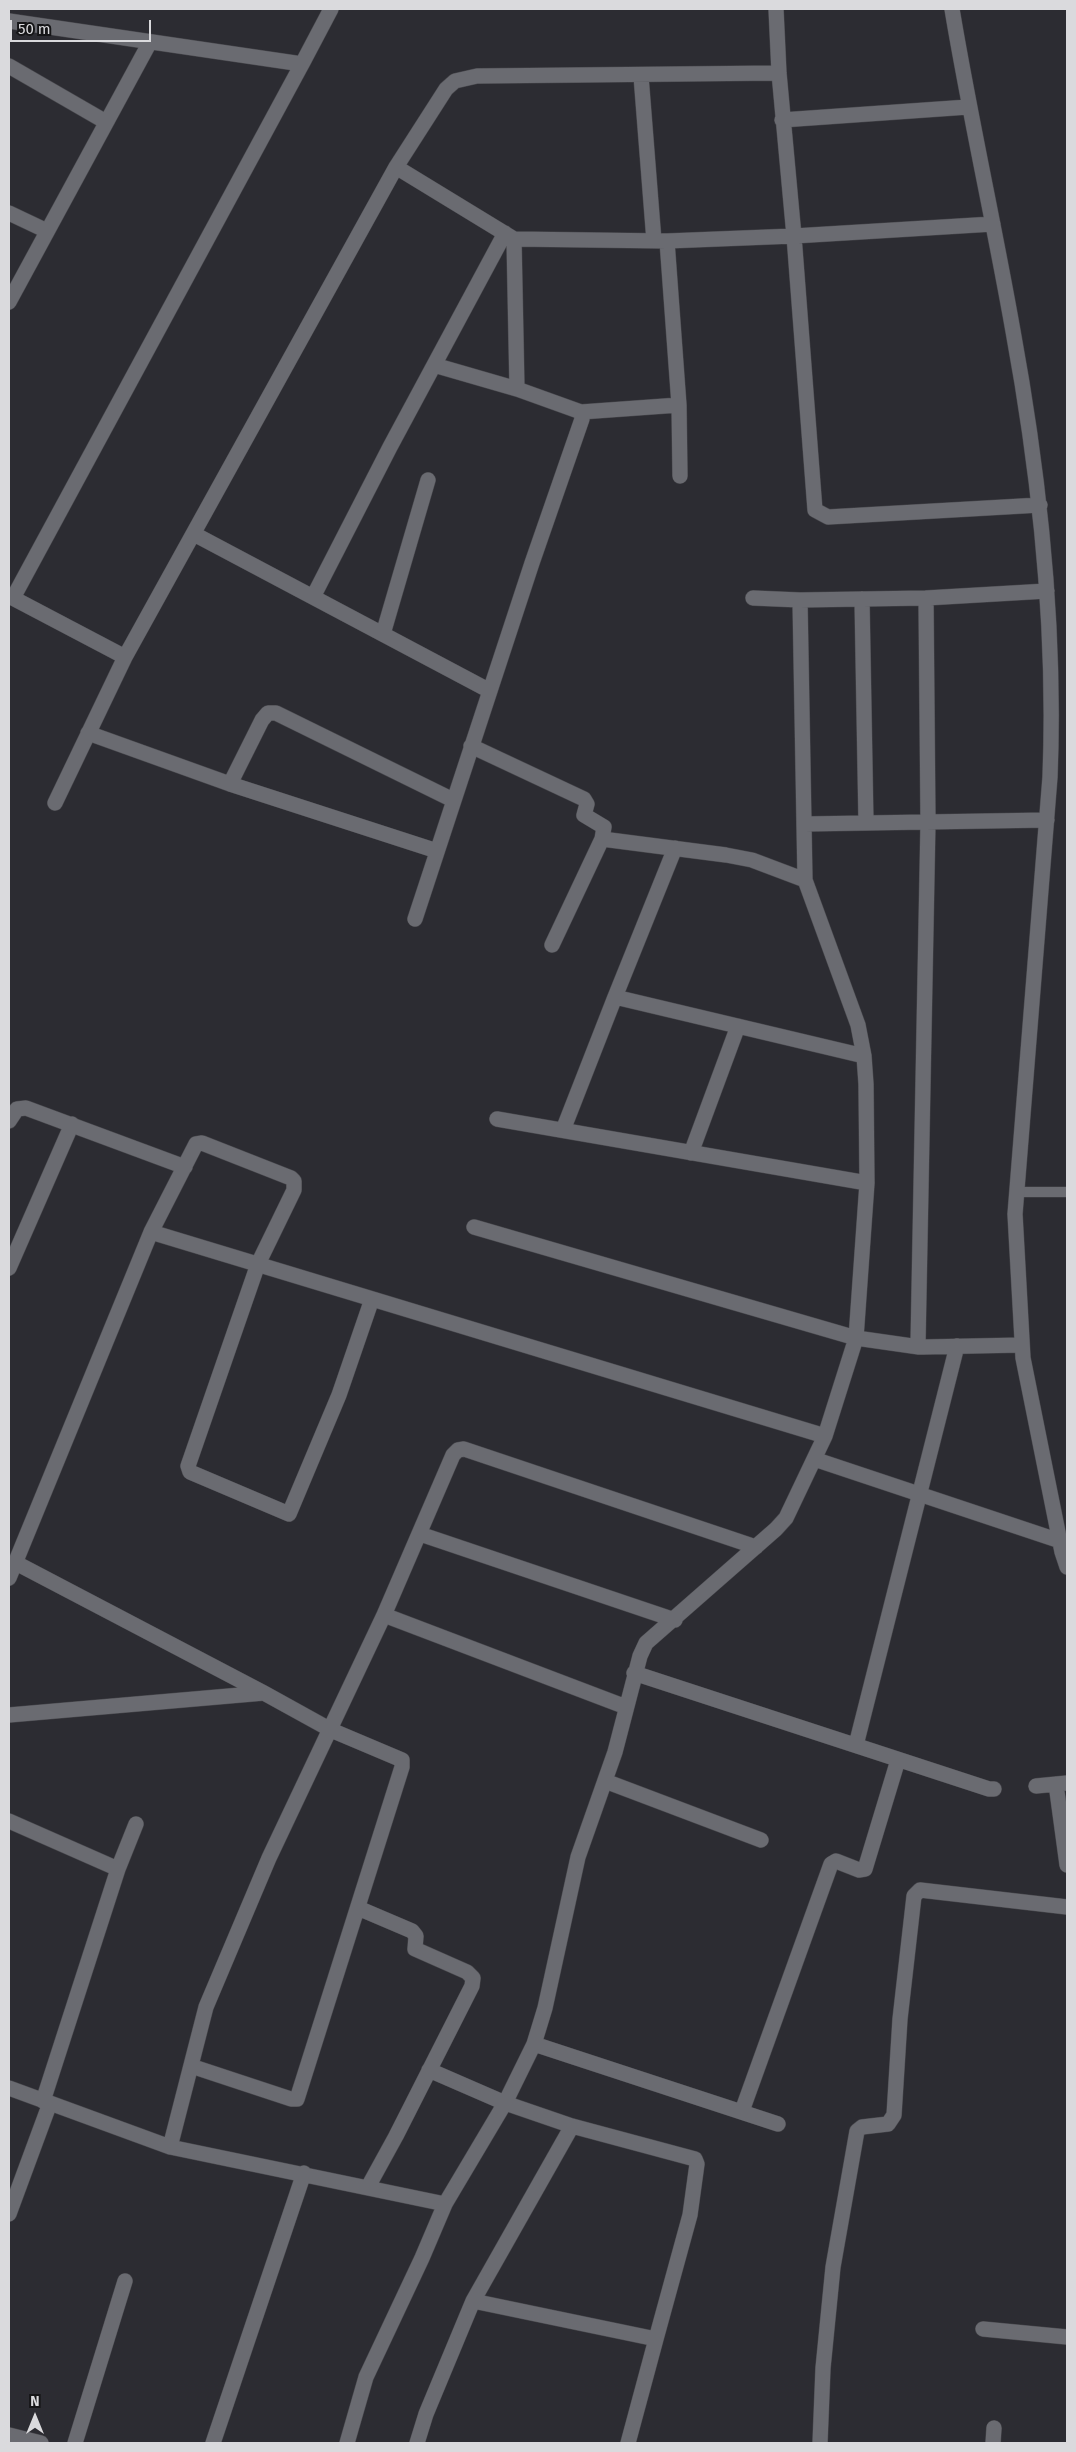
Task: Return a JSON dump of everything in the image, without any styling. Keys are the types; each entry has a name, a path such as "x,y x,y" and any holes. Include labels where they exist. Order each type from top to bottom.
{"street":[{"path":"125,657 11,597 331,9"},
{"path":"776,9 782,120 794,236 815,510 828,517 1040,505"},
{"path":"952,9 968,107 1014,332 1040,505 1047,592 1052,712 1047,820 1015,1214 1022,1344 1060,1541 1067,1566"},
{"path":"9,22 302,64"},
{"path":"9,302 150,42"},
{"path":"9,66 106,122"},
{"path":"55,803 125,657 396,167 446,89 455,81 477,76 641,76 779,73"},
{"path":"641,76 679,405 680,476"},
{"path":"782,120 968,107"},
{"path":"396,167 509,236 660,241 794,236 993,224"},
{"path":"9,213 47,231"},
{"path":"313,597 434,365 509,236"},
{"path":"509,236 518,388"},
{"path":"434,365 518,388 581,412 679,405"},
{"path":"415,918 582,419 581,412"},
{"path":"383,634 428,480"},
{"path":"194,534 490,691"},
{"path":"753,598 800,600 926,598 1047,592"},
{"path":"919,1347 928,822 926,598"},
{"path":"862,599 866,823"},
{"path":"347,2443 366,2377 422,2258 445,2204 505,2103 534,2044 545,2008 578,1857 615,1752 634,1673 646,1643 675,1620 786,1518 825,1436 856,1338 867,1183 864,1056 858,1025 849,996 823,933 805,880 800,600"},
{"path":"230,784 262,720 268,713 276,713 453,800"},
{"path":"88,734 230,784 437,851"},
{"path":"471,746 584,799 587,804 584,815 604,827 602,839 552,945"},
{"path":"805,824 1047,820"},
{"path":"602,839 752,860 805,880"},
{"path":"563,1130 675,848"},
{"path":"615,997 864,1056"},
{"path":"691,1153 738,1026"},
{"path":"9,1121 13,1112 21,1108 72,1124 185,1167"},
{"path":"497,1119 867,1183"},
{"path":"9,1268 72,1124"},
{"path":"9,1578 151,1232 196,1144 202,1143 291,1178 294,1182 294,1190 258,1264 188,1470 287,1514 291,1512 339,1395 372,1299"},
{"path":"474,1227 856,1338 919,1347 1022,1344"},
{"path":"151,1232 825,1436"},
{"path":"856,1745 957,1346"},
{"path":"170,2146 206,2007 270,1858 384,1615 454,1455 458,1450 464,1449 756,1546"},
{"path":"814,1460 918,1496 1060,1541"},
{"path":"420,1534 675,1620"},
{"path":"16,1563 331,1730 402,1760 402,1767 297,2099 291,2099 191,2066"},
{"path":"384,1615 626,1707"},
{"path":"634,1673 898,1760 994,1789"},
{"path":"9,1715 264,1693"},
{"path":"742,2111 831,1864 836,1861 859,1870 865,1868 898,1760"},
{"path":"605,1782 761,1840"},
{"path":"1036,1786 1062,1784 1067,1865"},
{"path":"9,1821 118,1870"},
{"path":"9,2214 118,1870 136,1824"},
{"path":"820,2443 823,2368 833,2267 857,2132 862,2127 888,2124 894,2114 900,2019 914,1896 920,1890 1067,1907"},
{"path":"358,1908 412,1931 416,1936 415,1949 472,1975 472,1986 368,2187"},
{"path":"534,2044 778,2124"},
{"path":"429,2070 505,2103 572,2126 695,2159 697,2164 690,2215 628,2443"},
{"path":"9,2088 170,2146 445,2204"},
{"path":"417,2443 426,2414 473,2301 572,2126"},
{"path":"213,2443 304,2173"},
{"path":"75,2443 125,2281"},
{"path":"473,2301 656,2340"},
{"path":"983,2329 1067,2337"},
{"path":"9,2435 41,2443"}],"lane":[{"path":"1017,1192 1067,1192"}]}
